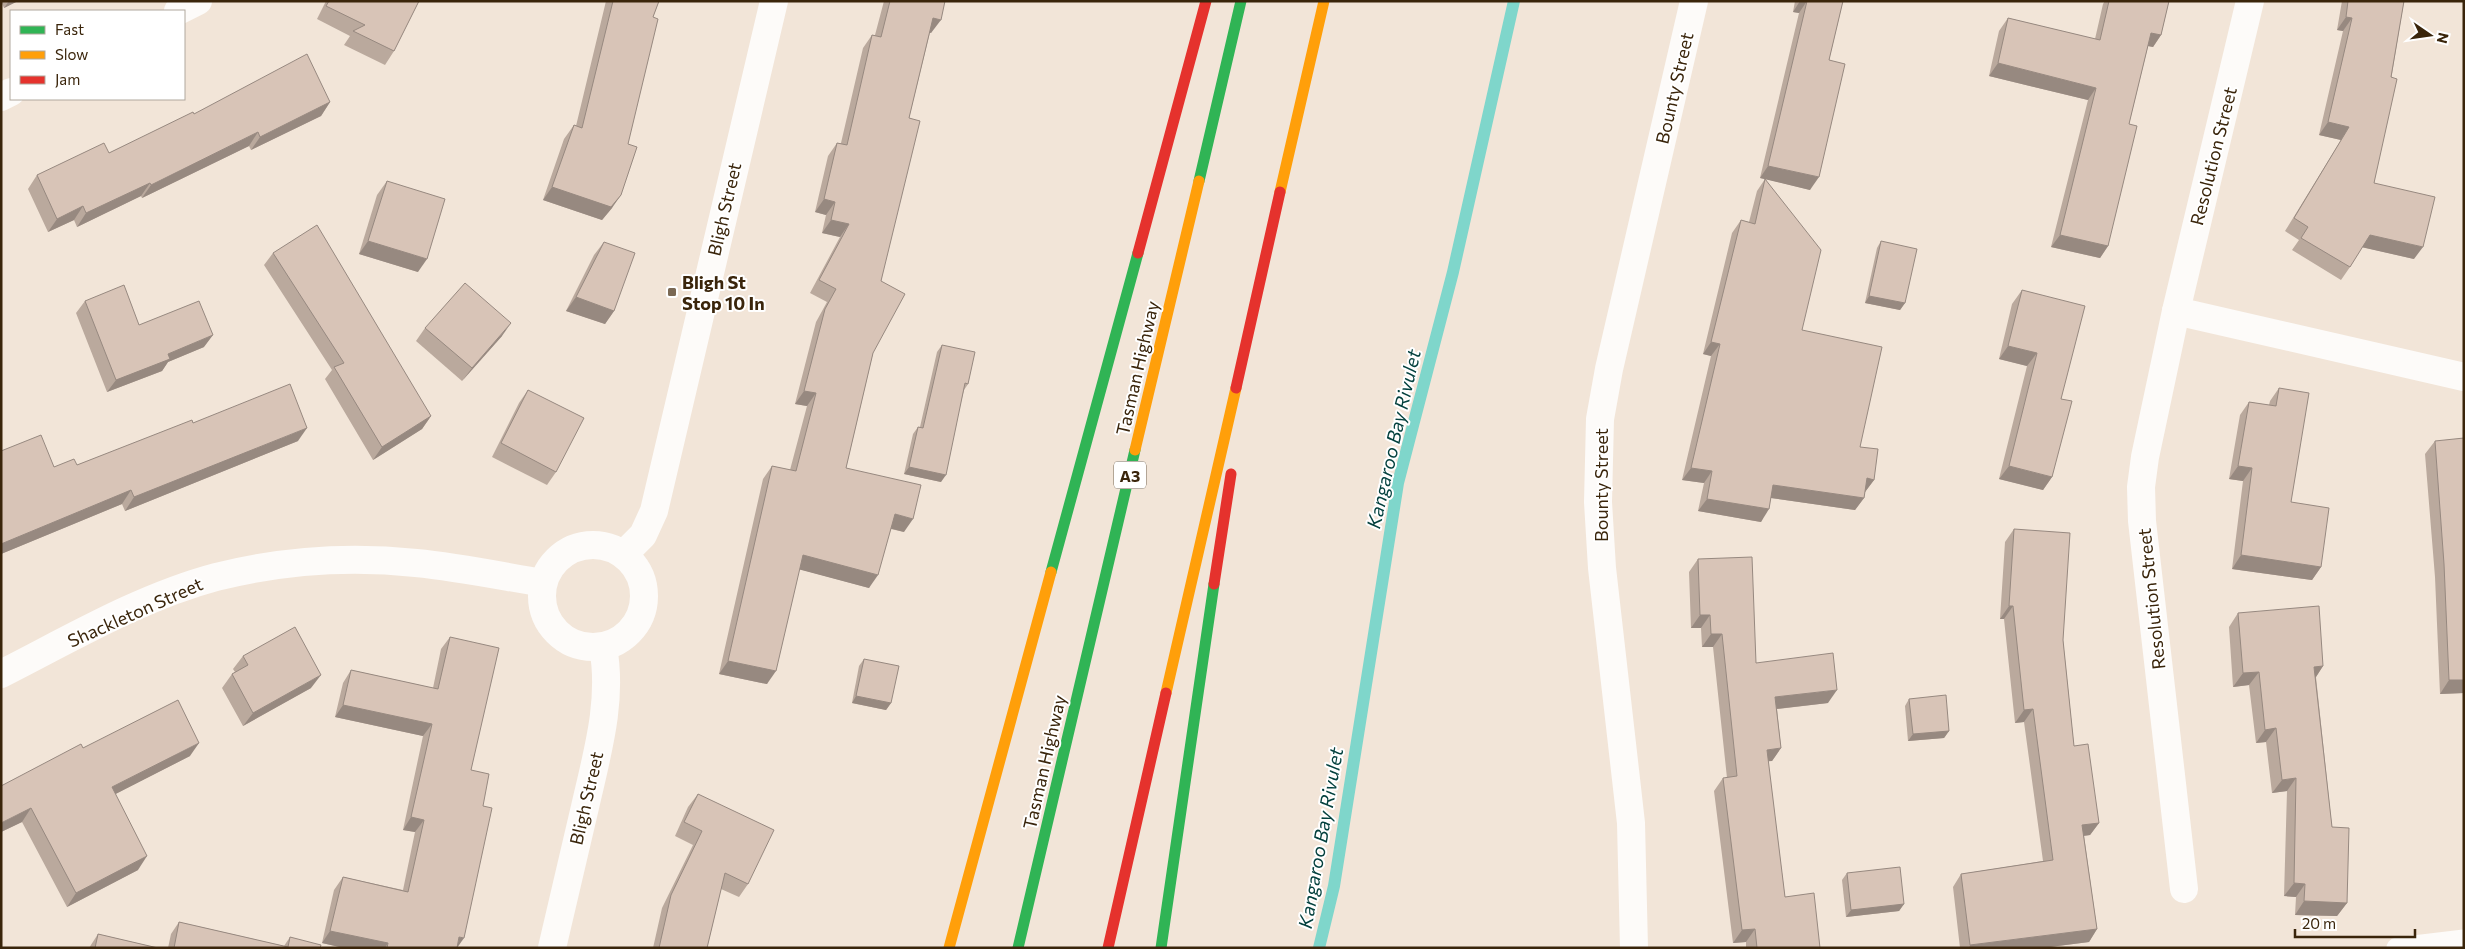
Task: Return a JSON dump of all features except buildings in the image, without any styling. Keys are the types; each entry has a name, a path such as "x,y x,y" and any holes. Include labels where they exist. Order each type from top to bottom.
{"highway":[{"path":"949,948 1206,1"},
{"name":"Tasman Highway","path":"1018,948 1241,1"},
{"path":"1108,948 1267,242 1324,1"},
{"path":"1237,439 1267,242"},
{"path":"1161,948 1234,459"}],"street":[{"path":"180,10 198,1"},
{"name":"Bligh Street","path":"624,554 643,535 654,511 774,1"},
{"name":"Bounty Street","path":"1634,948 1631,822 1602,568 1598,456 1600,419 1609,369 1694,1"},
{"name":"Resolution Street","path":"2184,889 2142,521 2141,487 2145,457 2176,311 2250,1"},
{"path":"2176,311 2464,377"},
{"path":"593,544 609,546 624,554 636,566 643,581 645,598 641,615 632,630 618,641 603,647 588,647 574,644 556,631 544,612 543,583 550,567 561,555 576,547 593,544"},
{"name":"Shackleton Street","path":"1,674 158,598 215,578 264,568 323,562 409,562 543,583"},
{"name":"Bligh Street","path":"552,948 598,751 607,698 607,671 603,647"}],"lane":[{"path":"2397,948 2464,940"}],"waterway":[{"name":"Kangaroo Bay Rivulet","path":"1319,948 1334,886 1398,483 1453,272 1514,1"}],"traffic: fast":[{"path":"1199,181 1241,1"},
{"path":"1051,572 1138,253"},
{"path":"1018,948 1135,450"},
{"path":"1161,948 1214,584"}],"traffic: slow":[{"path":"1280,192 1324,1"},
{"path":"1135,450 1199,181"},
{"path":"1166,693 1236,388"},
{"path":"949,948 1051,572"}],"traffic: jam":[{"path":"1138,253 1206,1"},
{"path":"1236,388 1280,192"},
{"path":"1214,584 1231,474"},
{"path":"1108,948 1166,693"}],"place":[{"name":"Bligh St Stop 10 In","path":"672,292"}]}
